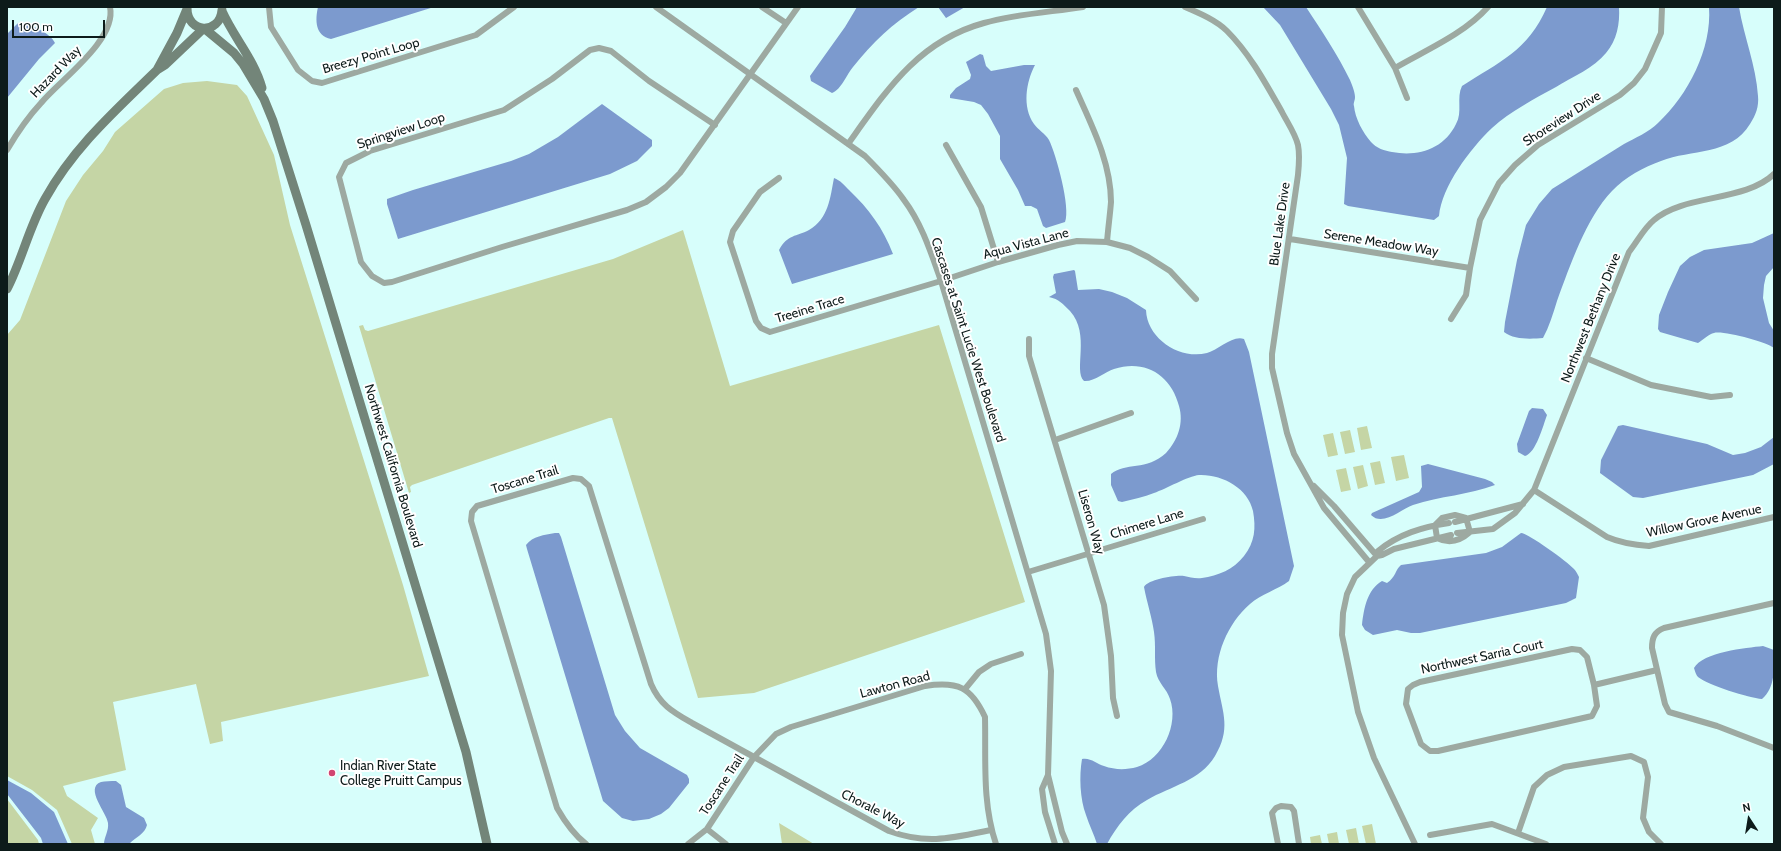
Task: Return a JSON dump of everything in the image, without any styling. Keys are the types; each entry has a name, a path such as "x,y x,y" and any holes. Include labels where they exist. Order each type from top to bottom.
{"street":[{"name":"Hazard Way","path":"7,150 16,134 41,102 98,44 107,30 111,12 110,7"},
{"name":"Breezy Point Loop","path":"269,7 271,27 298,70 312,81 322,83 339,79 476,35 514,7"},
{"name":"Cascases at Saint Lucie West Boulevard","path":"656,7 865,156 887,178 905,200 920,226 941,281 1046,634 1051,671 1048,775 1066,844"},
{"path":"762,7 786,23"},
{"name":"Springview Loop","path":"715,125 649,81 611,51 599,48 590,50 552,79 504,110 370,151 346,163 340,177 362,262 372,276 384,283 392,282 502,247 627,210 646,202 666,188 680,173 715,125 751,75 798,7"},
{"path":"848,144 881,98 908,66 924,53 946,39 962,30 984,23 1083,7"},
{"name":"Blue Lake Drive","path":"1185,7 1204,16 1226,30 1244,51 1293,131 1298,144 1300,159 1290,239 1272,354 1272,368 1287,434 1294,454 1324,508 1369,562"},
{"path":"1358,7 1395,68 1407,98"},
{"path":"1395,68 1457,32 1479,17 1488,7"},
{"name":"Shoreview Drive","path":"1451,319 1466,295 1480,220 1499,183 1514,164 1538,144 1620,95 1634,83 1645,69 1662,33 1662,7"},
{"path":"156,70 177,33 187,8"},
{"name":"Northwest California Boulevard","path":"187,8 191,22 199,28 204,29 234,52 264,99"},
{"path":"7,289 44,200 75,153 92,132 156,70 165,65 204,29 215,25 222,16 223,9"},
{"name":"Northwest California Boulevard","path":"223,9 227,22 253,65 262,86 264,99 306,225 466,752 487,844"},
{"path":"1076,90 1093,129 1108,179 1111,201 1107,242"},
{"path":"946,146 981,207 998,262"},
{"name":"Northwest Bethany Drive","path":"1458,533 1493,529 1515,513 1534,490 1629,252 1654,220 1670,211 1760,184 1774,174"},
{"name":"Treeine Trace","path":"779,178 760,192 733,231 730,242 756,321 761,328 770,332 941,281"},
{"name":"Serene Meadow Way","path":"1290,239 1470,268"},
{"name":"Aqua Vista Lane","path":"941,281 998,262 1058,245 1077,241 1107,242 1130,248 1170,271 1196,299"},
{"name":"Liseron Way","path":"1028,339 1029,356 1104,605 1109,631 1113,698 1117,716"},
{"path":"1586,358 1651,384 1711,398 1730,395"},
{"path":"1055,440 1115,420 1130,413"},
{"name":"Toscane Trail","path":"586,844 577,837 557,808 471,521 472,512 477,506 573,478 581,479 589,486 656,696 672,711 754,757 707,829 688,844"},
{"name":"Blue Lake Drive","path":"1310,483 1377,556"},
{"name":"Willow Grove Avenue","path":"1534,490 1607,537 1619,542 1637,546 1649,546 1774,517"},
{"name":"Northwest Bethany Drive","path":"1455,522 1523,504"},
{"name":"Northwest Bethany Drive","path":"1435,525 1442,518 1455,515 1466,518"},
{"path":"1466,518 1470,532"},
{"name":"Chimere Lane","path":"1028,572 1203,519"},
{"path":"1339,527 1346,521"},
{"name":"Northwest Bethany Drive","path":"1377,556 1378,551 1397,537 1409,532 1448,523"},
{"path":"1435,525 1437,538"},
{"name":"Northwest Bethany Drive","path":"1437,538 1443,542 1457,541 1470,532"},
{"name":"Northwest Bethany Drive","path":"1415,844 1374,758 1358,712 1342,635 1343,613 1348,594 1355,577 1377,556 1394,549 1451,535"},
{"path":"1774,604 1658,631 1652,641 1665,704 1669,712 1717,726 1774,748"},
{"name":"Northwest Sarria Court","path":"1572,649 1580,650 1587,657 1594,685 1597,706 1592,716 1438,751 1430,751 1421,744 1406,700 1408,689 1420,682 1572,649"},
{"path":"996,844 991,830 986,801 985,717 980,706 965,689 979,672 991,664 1021,654"},
{"path":"1594,685 1657,670"},
{"name":"Lawton Road","path":"754,757 776,734 791,727 925,686 937,684 952,685 965,689"},
{"path":"1518,833 1534,787 1547,775 1564,767 1631,756 1644,762 1648,777 1643,818 1649,832 1661,844"},
{"name":"Chorale Way","path":"754,757 859,816 904,837 937,840 991,830"},
{"name":"Cascases at Saint Lucie West Boulevard","path":"1048,775 1042,789 1044,812 1055,844"},
{"path":"1278,844 1272,813 1276,808 1287,806 1291,807 1294,811 1299,844"},
{"path":"1430,835 1488,824 1497,825 1546,844"},
{"path":"707,829 726,844"}],"green space":[{"path":"207,81 237,85 247,96 274,155 290,225 403,585 429,676 221,722 223,741 210,744 196,684 113,702 126,770 63,786 67,796 98,818 91,830 95,844 72,844 57,810 32,790 7,776 7,335 20,320 66,201 83,175 103,151 115,132 164,89 183,83"},
{"path":"683,230 730,386 939,325 1025,602 754,693 698,698 612,418 412,485 410,487 411,492 409,493 359,326 363,325 365,330 368,331 613,259"},
{"path":"1367,426 1372,448 1361,450 1357,428"},
{"path":"1350,430 1355,452 1345,454 1340,432"},
{"path":"1333,433 1338,455 1328,457 1323,435"},
{"path":"1404,455 1409,478 1396,481 1391,457"},
{"path":"1380,461 1385,483 1375,485 1370,463"},
{"path":"1363,465 1368,486 1358,489 1353,467"},
{"path":"1346,468 1351,490 1341,492 1336,470"},
{"path":"7,799 38,840 39,844 7,844"},
{"path":"779,823 814,844 782,844"},
{"path":"1372,824 1376,844 1366,844 1362,826"},
{"path":"1356,828 1359,844 1349,844 1346,830"},
{"path":"1337,832 1339,844 1329,844 1327,834"},
{"path":"1320,835 1322,844 1311,844 1310,837"}],"water":[{"path":"318,7 434,7 331,39 322,35 317,27"},
{"path":"857,7 919,7 900,20 868,49 853,67 844,82 832,93 811,81 810,76 845,27"},
{"path":"938,7 965,7 946,18"},
{"path":"1263,7 1306,7 1335,52 1350,80 1355,95 1354,105 1356,115 1365,134 1378,148 1386,151 1402,153 1421,152 1445,140 1451,133 1458,119 1460,91 1462,86 1500,62 1522,45 1531,35 1547,7 1619,7 1619,13 1618,26 1613,43 1601,58 1582,72 1531,101 1499,122 1475,146 1466,157 1451,181 1441,204 1439,216 1434,220 1348,206 1344,204 1347,158 1339,125 1331,109 1280,25"},
{"path":"1709,7 1739,7 1757,85 1758,103 1757,110 1752,121 1742,134 1732,142 1710,150 1673,157 1655,163 1641,169 1617,186 1603,202 1587,228 1573,258 1543,338 1533,339 1508,335 1504,332 1505,322 1517,260 1526,225 1539,204 1552,189 1624,144 1642,135 1658,123 1669,112 1688,85 1702,55 1707,39"},
{"path":"18,23 23,23 39,29 53,39 55,43 39,59 7,98 7,34"},
{"path":"980,54 983,55 986,66 991,71 1024,65 1035,65 1029,79 1027,94 1028,110 1034,124 1046,135 1052,147 1062,181 1066,205 1065,222 1046,228 1043,226 1037,209 1031,206 1025,206 1018,190 1000,159 1000,136 988,114 981,105 974,102 950,98 950,95 956,88 970,79 971,75 966,62"},
{"path":"602,104 652,140 652,146 637,161 610,174 398,239 387,204 387,199 511,161 529,154 558,137"},
{"path":"834,178 844,185 869,212 880,227 893,254 792,284 779,250 789,238 809,230 821,220 828,207"},
{"path":"1774,233 1774,267 1766,276 1763,298 1769,323 1774,331 1774,348 1754,340 1726,333 1712,334 1698,343 1660,332 1658,329 1659,315 1668,292 1680,266 1690,257 1704,250 1752,243"},
{"path":"1074,270 1078,290 1099,289 1127,298 1146,310 1152,330 1167,345 1176,350 1186,353 1207,353 1235,339 1244,339 1249,352 1294,566 1289,581 1254,601 1242,612 1229,630 1224,641 1220,652 1217,675 1224,729 1223,738 1215,756 1209,764 1193,777 1141,804 1119,825 1107,844 1097,844 1084,809 1081,787 1082,759 1091,760 1101,765 1116,769 1137,767 1146,763 1161,749 1167,739 1172,719 1170,699 1156,672 1154,632 1144,587 1151,582 1162,578 1184,576 1202,578 1220,574 1231,568 1240,561 1248,551 1254,535 1254,523 1253,511 1250,503 1240,489 1225,480 1208,475 1194,476 1150,494 1122,502 1118,501 1111,485 1111,474 1123,468 1144,464 1159,459 1166,453 1174,443 1179,431 1181,419 1179,406 1170,386 1155,372 1146,368 1125,366 1111,370 1092,380 1084,381 1081,376 1080,369 1080,330 1076,320 1063,304 1056,299 1049,297 1056,293 1053,277 1054,274"},
{"path":"1532,408 1543,409 1547,415 1536,445 1529,454 1525,456 1518,452 1517,444 1529,411"},
{"path":"1623,425 1707,444 1733,455 1745,453 1761,447 1774,437 1774,464 1753,475 1643,498 1633,497 1600,473 1601,460 1618,426"},
{"path":"1428,464 1485,479 1495,485 1413,505 1386,518 1376,518 1371,515 1372,513 1419,492 1422,487 1421,466"},
{"path":"559,533 561,537 615,715 625,731 640,748 687,775 689,779 689,783 669,808 661,814 649,819 633,821 622,818 603,801 526,545 535,538"},
{"path":"1521,533 1548,548 1575,570 1579,577 1576,598 1566,603 1420,633 1397,630 1373,635 1365,630 1362,625 1365,606 1373,589 1382,581 1387,583 1390,581 1401,565 1486,553 1502,547"},
{"path":"1763,646 1774,650 1774,663 1770,689 1762,699 1729,691 1703,680 1698,677 1694,668 1706,658 1715,655"},
{"path":"7,780 31,793 54,812 68,844 43,844 41,838 7,794"},
{"path":"116,781 121,785 126,807 144,818 147,825 142,833 129,844 104,844 108,823 95,795 95,790 96,785 101,782"}],"place":[{"name":"Indian River State College Pruitt Campus","path":"332,773"}]}
